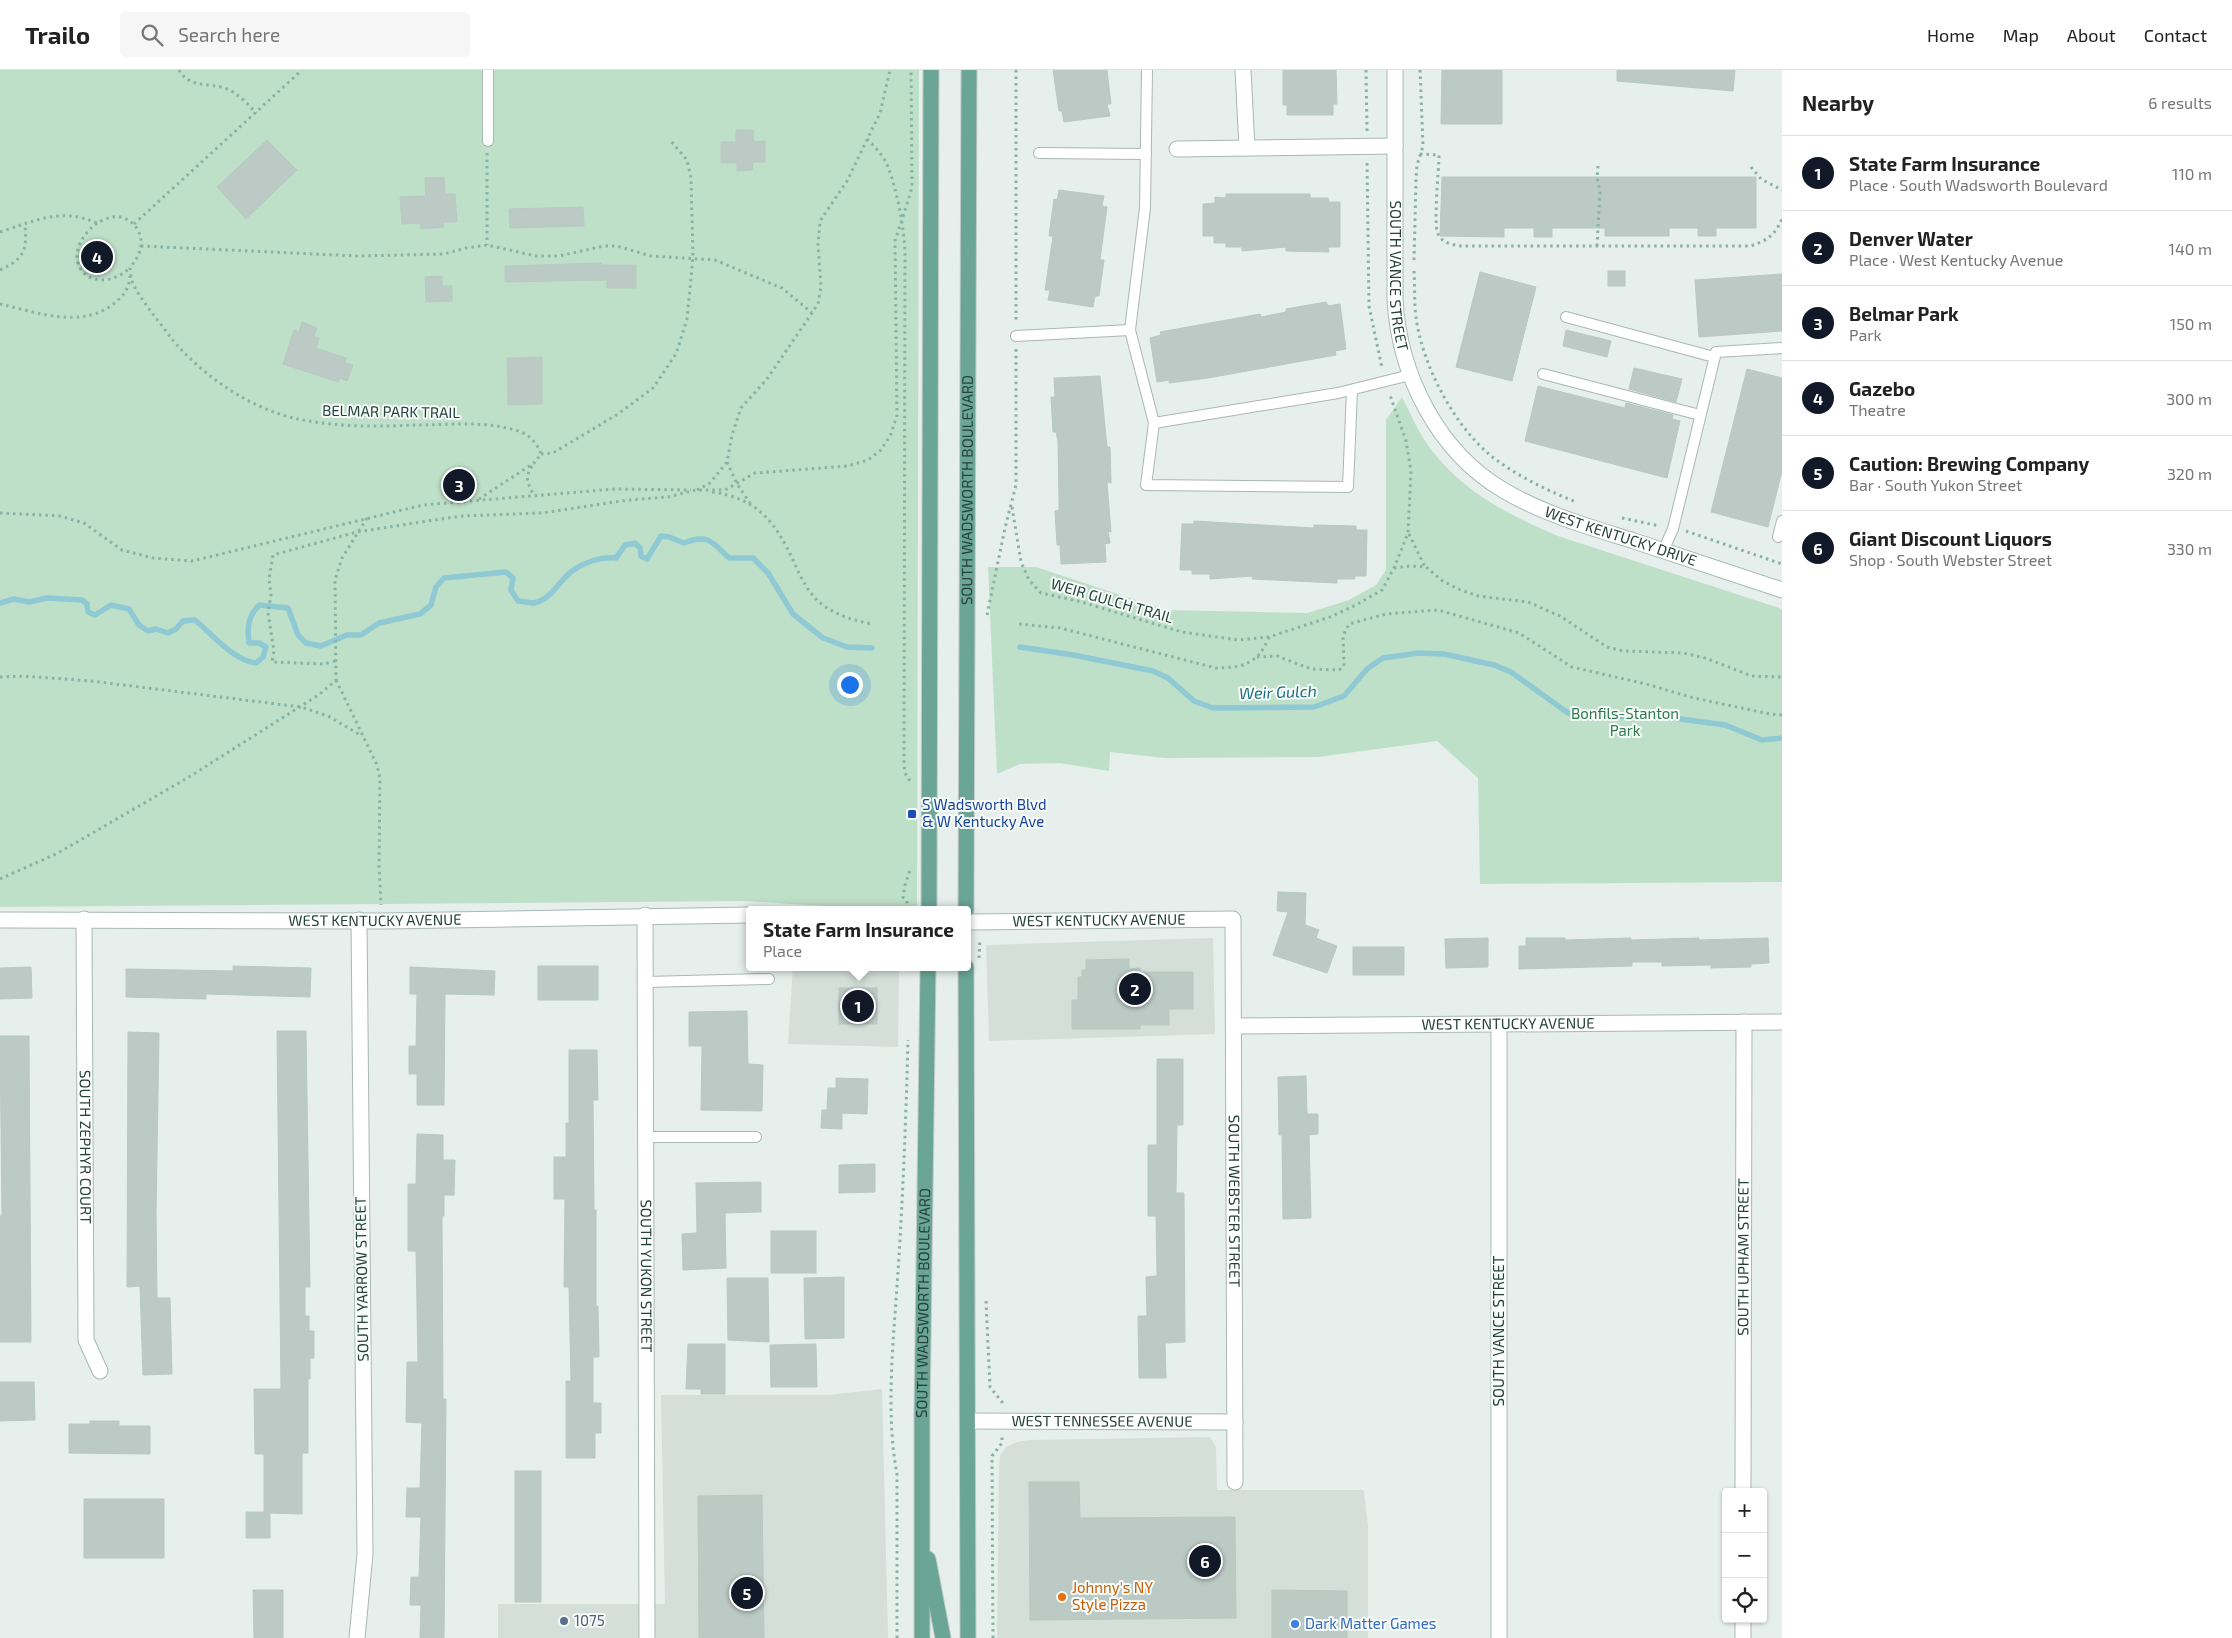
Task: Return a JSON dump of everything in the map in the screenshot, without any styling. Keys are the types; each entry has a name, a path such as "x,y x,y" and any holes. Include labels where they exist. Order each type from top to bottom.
{"main road":[{"path":"929,906 931,70"},
{"name":"SOUTH WADSWORTH BOULEVARD","path":"966,906 969,70"},
{"name":"SOUTH WADSWORTH BOULEVARD","path":"922,1638 928,971"},
{"path":"966,971 968,1638"},
{"path":"922,1529 940,1618 942,1638"}],"street":[{"path":"1243,70 1247,148"},
{"name":"SOUTH VANCE STREET","path":"1395,70 1396,313 1399,336 1410,375 1433,419 1468,463"},
{"path":"1178,149 1395,146"},
{"name":"WEST KENTUCKY DRIVE","path":"1468,463 1504,491 1536,507 1577,523 1782,590"},
{"name":"WEST KENTUCKY AVENUE","path":"0,920 383,921 645,915 746,915"},
{"name":"SOUTH YUKON STREET","path":"645,915 647,1638"},
{"name":"SOUTH ZEPHYR COURT","path":"84,919 86,1340 100,1371"},
{"name":"WEST KENTUCKY AVENUE","path":"971,922 1233,919"},
{"name":"SOUTH WEBSTER STREET","path":"1233,919 1235,1482"},
{"name":"SOUTH YARROW STREET","path":"357,1638 365,1554 359,920"},
{"name":"SOUTH UPHAM STREET","path":"1743,1488 1744,1022"},
{"name":"WEST KENTUCKY AVENUE","path":"1234,1026 1782,1022"},
{"name":"SOUTH VANCE STREET","path":"1499,1025 1499,1638"},
{"name":"WEST TENNESSEE AVENUE","path":"968,1421 1235,1422"},
{"path":"1743,1623 1743,1638"}],"lane":[{"path":"488,70 488,141"},
{"path":"1147,70 1145,208 1130,330 1154,423 1146,485 1348,487 1352,390"},
{"path":"1039,153 1146,154"},
{"path":"1566,317 1714,357"},
{"path":"1016,336 1130,330"},
{"path":"1663,551 1673,528 1716,352 1782,348"},
{"path":"1543,374 1700,415"},
{"path":"1154,423 1352,390 1410,375"},
{"path":"1778,537 1782,521"},
{"path":"646,982 769,979"},
{"path":"646,1137 756,1137"}],"path":[{"path":"179,70 186,79 198,84 220,87 232,92 244,100 256,112"},
{"path":"134,224 302,70"},
{"path":"335,661 324,664 272,662 274,652 268,613 271,596 269,579 273,555 358,532 461,516 542,513 628,500 668,497 696,490 710,483 727,462 732,435 741,408 767,379 818,304 821,287 818,245 820,221 847,181 880,113 890,70"},
{"path":"0,513 60,516 84,523 122,550 153,558 192,561 423,505 615,489 725,490 755,473 848,466 868,460 881,450 891,434 897,415 895,241 912,188 911,70"},
{"path":"987,615 1016,485 1016,70"},
{"path":"1420,70 1422,146 1416,180 1416,318 1425,354 1436,384 1470,435 1490,455 1542,488 1583,505"},
{"path":"867,139 881,155 888,167 902,222 905,252 904,766 914,792"},
{"path":"534,495 527,482 528,471 541,454 553,453 618,414 653,388 676,354 687,319 693,257 691,178 687,160 670,140"},
{"path":"487,245 486,164 488,141"},
{"path":"1420,154 1439,155 1436,223 1438,234 1447,243 1462,246 1750,246 1766,241 1777,230 1782,219"},
{"path":"1596,246 1600,191 1597,178 1598,166"},
{"path":"1751,167 1761,179 1782,190"},
{"path":"0,232 54,215 81,216 96,223"},
{"path":"112,217 126,218 134,224 138,230 141,246 137,258 130,268 116,276 102,280 90,278 82,272 77,263 76,252 80,240 86,231 96,223 112,217"},
{"path":"0,270 15,263 27,246 25,224"},
{"path":"141,246 358,256 416,256 444,254 487,245 536,256 559,256 604,246 617,246 651,256 693,257 715,260 782,288 812,313"},
{"path":"0,304 57,317 83,318 105,310 122,298 129,284 130,268"},
{"name":"BELMAR PARK TRAIL","path":"130,268 132,285 173,341 209,375 235,393 265,407 296,419 332,424 413,426 462,424 500,427 524,433 538,445 541,454"},
{"path":"727,462 736,484 750,504"},
{"path":"479,499 534,463"},
{"path":"696,490 724,494 750,504 765,515 777,528 801,579 823,605 852,620 874,624"},
{"name":"WEIR GULCH TRAIL","path":"1012,507 1015,537 1021,562 1029,580 1041,593 1078,601 1182,632 1238,640 1269,637 1330,617 1382,590 1394,568 1408,533 1426,567"},
{"path":"1618,517 1652,524"},
{"path":"367,518 340,564 335,580 335,661 336,680 377,765 380,778 379,866 383,921"},
{"path":"1693,533 1782,564"},
{"path":"1394,568 1426,567 1441,580 1478,596 1528,602 1560,616 1607,647 1623,651 1682,653 1705,658 1752,676 1782,677"},
{"path":"1258,657 1277,656 1311,670 1339,670 1344,666 1343,636 1349,624 1386,614 1438,610 1519,633 1572,667 1646,684 1694,698 1782,715"},
{"path":"1019,624 1060,628 1216,668 1237,668 1258,657 1264,650 1269,637"},
{"path":"0,677 23,676 90,681 301,707 328,716 362,736"},
{"path":"0,879 58,853 190,777 301,707 336,680"},
{"path":"908,906 907,901 903,897 904,885 914,858"},
{"path":"897,1638 897,1474 892,1449 892,1399 905,1164 908,1037"},
{"path":"993,1638 992,1456 1002,1443"}],"shaded area":[{"path":"1213,938 1215,1034 989,1041 986,945"},
{"path":"793,971 899,971 898,1047 788,1044"},
{"path":"882,1389 888,1638 498,1638 498,1604 665,1604 661,1395 829,1395"},
{"path":"1210,1437 1216,1447 1217,1490 1364,1490 1368,1526 1368,1638 997,1638 999,1468 1000,1455 1006,1447 1017,1442 1029,1440"}],"green space":[{"path":"0,70 919,70 917,906 822,906 745,901 0,907"},
{"name":"Bonfils-Stanton Park","path":"1402,397 1423,438 1450,471 1466,485 1500,508 1558,536 1782,609 1782,882 1480,884 1478,778 1437,741 1318,757 1165,758 1110,752 1109,771 1060,763 1020,764 997,774 988,567 1036,567 1166,610 1307,613 1349,600 1376,585 1386,570 1386,420"}],"building":[{"path":"1053,70 1107,70 1111,104 1107,104 1110,116 1064,122 1062,111 1059,111"},
{"path":"1283,70 1336,70 1337,104 1333,104 1333,115 1287,115 1287,105 1283,105"},
{"path":"1442,70 1502,70 1502,124 1441,124"},
{"path":"1617,70 1735,70 1733,91 1617,81"},
{"path":"736,130 753,130 754,142 765,141 765,162 753,162 752,170 737,171 737,163 721,163 721,142 736,142"},
{"path":"267,140 297,170 246,219 217,187"},
{"path":"444,177 445,194 455,194 457,222 443,222 444,227 421,229 420,223 402,224 400,197 426,196 425,178"},
{"path":"1442,177 1756,177 1756,228 1716,228 1716,236 1698,236 1698,228 1669,228 1669,236 1605,236 1605,228 1552,228 1552,237 1534,237 1534,228 1504,228 1504,237 1440,236"},
{"path":"1059,190 1104,196 1102,206 1107,207 1100,260 1104,260 1099,296 1095,296 1093,307 1048,300 1050,290 1045,290 1053,236 1049,236 1054,199 1057,200"},
{"path":"1226,194 1310,194 1310,198 1328,198 1329,202 1340,202 1340,247 1328,247 1329,252 1286,251 1286,247 1242,251 1242,247 1226,247 1226,243 1214,243 1214,236 1203,236 1203,204 1215,203 1215,197 1226,198"},
{"path":"583,207 584,226 510,228 509,209"},
{"path":"601,263 601,265 636,265 636,288 607,288 607,280 505,282 505,266"},
{"path":"1608,271 1625,271 1625,286 1608,286"},
{"path":"1480,272 1536,287 1512,381 1456,367"},
{"path":"1782,274 1782,331 1699,337 1695,280"},
{"path":"442,276 442,286 452,286 452,301 426,302 425,277"},
{"path":"1326,302 1328,306 1340,304 1346,349 1335,351 1336,355 1208,378 1169,383 1169,380 1157,382 1150,338 1161,335 1160,332 1260,314 1261,317 1286,312 1286,309"},
{"path":"302,322 317,328 314,336 319,338 316,348 346,358 345,363 353,365 347,381 340,378 338,382 283,364 294,330 299,332"},
{"path":"1566,330 1611,341 1607,357 1563,346"},
{"path":"542,357 542,404 508,405 507,358"},
{"path":"1634,368 1682,379 1676,402 1629,389"},
{"path":"1747,369 1782,378 1782,471 1768,527 1711,512"},
{"path":"1100,376 1107,447 1110,447 1111,483 1107,482 1111,532 1108,531 1110,543 1105,544 1106,562 1061,564 1060,545 1057,545 1055,511 1059,510 1059,501 1058,441 1056,432 1053,432 1051,397 1055,397 1054,378"},
{"path":"1538,386 1625,408 1626,403 1673,415 1672,419 1680,421 1667,478 1525,441"},
{"path":"1194,521 1314,528 1314,525 1356,526 1356,530 1367,530 1366,576 1355,576 1355,579 1337,579 1337,583 1252,579 1253,576 1210,579 1210,574 1192,574 1192,570 1180,570 1182,524 1194,524"},
{"path":"1278,892 1306,893 1305,925 1319,930 1316,938 1337,946 1327,973 1273,955 1288,912 1277,911"},
{"path":"1488,938 1488,967 1446,968 1445,939"},
{"path":"1526,938 1565,938 1565,940 1631,938 1631,940 1699,938 1699,940 1768,938 1769,963 1751,964 1751,967 1711,968 1711,965 1662,966 1662,962 1632,962 1632,966 1519,969 1519,946 1526,946"},
{"path":"1353,947 1404,947 1404,975 1353,975"},
{"path":"1129,959 1129,969 1140,968 1140,972 1193,972 1193,1009 1169,1009 1169,1025 1140,1025 1140,1029 1072,1029 1072,1000 1078,1000 1078,977 1082,977 1082,970 1086,970 1086,960"},
{"path":"233,966 311,968 310,997 206,994 206,999 126,997 126,969 233,971"},
{"path":"538,966 598,966 598,1000 538,1000"},
{"path":"31,967 32,998 0,999 0,968"},
{"path":"410,967 495,971 494,995 445,994 444,1105 417,1105 417,1074 409,1074 409,1046 416,1046 417,994 410,994"},
{"path":"839,988 877,988 877,1024 839,1024"},
{"path":"747,1011 748,1064 763,1065 762,1111 701,1110 702,1046 689,1046 689,1012"},
{"path":"277,1031 306,1031 310,1287 305,1287 305,1316 309,1316 309,1331 314,1331 314,1358 310,1358 310,1379 308,1379 308,1453 302,1453 302,1514 270,1513 270,1538 246,1538 246,1512 264,1512 264,1454 255,1454 254,1389 281,1389"},
{"path":"128,1032 159,1033 156,1213 157,1298 170,1298 172,1374 143,1375 140,1286 127,1287"},
{"path":"0,1036 29,1036 31,1342 0,1342 0,1216 2,1216"},
{"path":"569,1050 597,1050 598,1100 593,1100 596,1306 598,1306 599,1357 593,1357 593,1403 601,1403 601,1433 595,1433 595,1458 566,1458 566,1381 571,1381 569,1287 564,1287 565,1199 554,1199 554,1157 566,1157 566,1123 569,1123"},
{"path":"1157,1059 1183,1059 1183,1125 1177,1125 1176,1193 1184,1193 1185,1342 1165,1343 1166,1378 1139,1378 1138,1316 1147,1316 1146,1277 1157,1276 1156,1216 1148,1216 1148,1145 1157,1145"},
{"path":"1306,1076 1307,1114 1318,1114 1318,1134 1309,1135 1311,1218 1283,1219 1282,1135 1279,1135 1278,1077"},
{"path":"836,1078 868,1079 867,1114 842,1113 842,1129 821,1128 822,1110 827,1110 828,1088 836,1088"},
{"path":"417,1134 443,1135 443,1160 455,1160 454,1195 444,1195 444,1216 442,1216 443,1399 446,1399 444,1638 420,1638 421,1605 410,1605 411,1577 419,1577 421,1517 406,1517 407,1488 420,1488 422,1423 406,1422 407,1362 418,1362 416,1251 408,1251 408,1184 416,1184"},
{"path":"875,1164 875,1192 839,1193 839,1165"},
{"path":"761,1182 761,1212 725,1213 726,1268 683,1270 682,1234 697,1233 696,1183"},
{"path":"771,1231 816,1231 816,1273 771,1273"},
{"path":"844,1277 844,1338 805,1339 804,1278"},
{"path":"727,1278 768,1278 769,1342 728,1340"},
{"path":"688,1344 725,1344 725,1394 701,1394 701,1389 686,1389"},
{"path":"816,1344 817,1387 771,1387 770,1345"},
{"path":"0,1382 34,1382 35,1420 0,1421"},
{"path":"90,1421 119,1421 119,1426 150,1426 150,1454 69,1453 69,1424 90,1424"},
{"path":"515,1471 541,1471 541,1602 515,1602"},
{"path":"1029,1482 1079,1482 1080,1518 1235,1517 1236,1618 1030,1620"},
{"path":"762,1495 764,1638 699,1638 698,1496"},
{"path":"84,1499 164,1499 164,1558 84,1558"},
{"path":"253,1590 283,1590 283,1638 254,1638"},
{"path":"1272,1590 1347,1591 1347,1638 1272,1638"}],"waterway":[{"name":"Weir Gulch","path":"0,603 14,599 29,602 47,598 82,600 87,604 88,612 95,615 111,605 129,609 139,625 148,631 156,629 168,633 176,629 183,621 195,620 231,652 256,663 263,657 266,647 259,643 249,643 248,627 250,618 259,605 288,608 298,635 306,643 321,646 347,635 361,635 379,623 420,614 431,605 436,587 444,578 506,572 513,578 511,590 518,601 534,603 551,594 572,571 593,561 616,558 625,545 635,543 640,548 641,556 647,559 661,536 684,543 704,539 714,544 729,558 753,558 768,573 793,614 823,638 847,647 872,648"},
{"name":"Weir Gulch","path":"1020,647 1073,655 1153,671 1168,678 1194,701 1213,708 1314,707 1344,696 1367,669 1383,658 1419,653 1444,654 1494,665 1511,672 1568,713 1590,718 1651,715 1725,725 1762,740 1782,738"}],"place":[{"name":"Gazebo","path":"97,257"},
{"name":"Belmar Park","path":"459,485"},
{"name":"S Wadsworth Blvd & W Kentucky Ave","path":"912,814"},
{"name":"Denver Water","path":"1135,989"},
{"name":"State Farm Insurance","path":"858,1006"},
{"name":"Giant Discount Liquors","path":"1205,1561"},
{"name":"Caution: Brewing Company","path":"747,1593"},
{"name":"Johnny's NY Style Pizza","path":"1062,1597"},
{"name":"1075","path":"564,1621"},
{"name":"Dark Matter Games","path":"1295,1624"}]}
